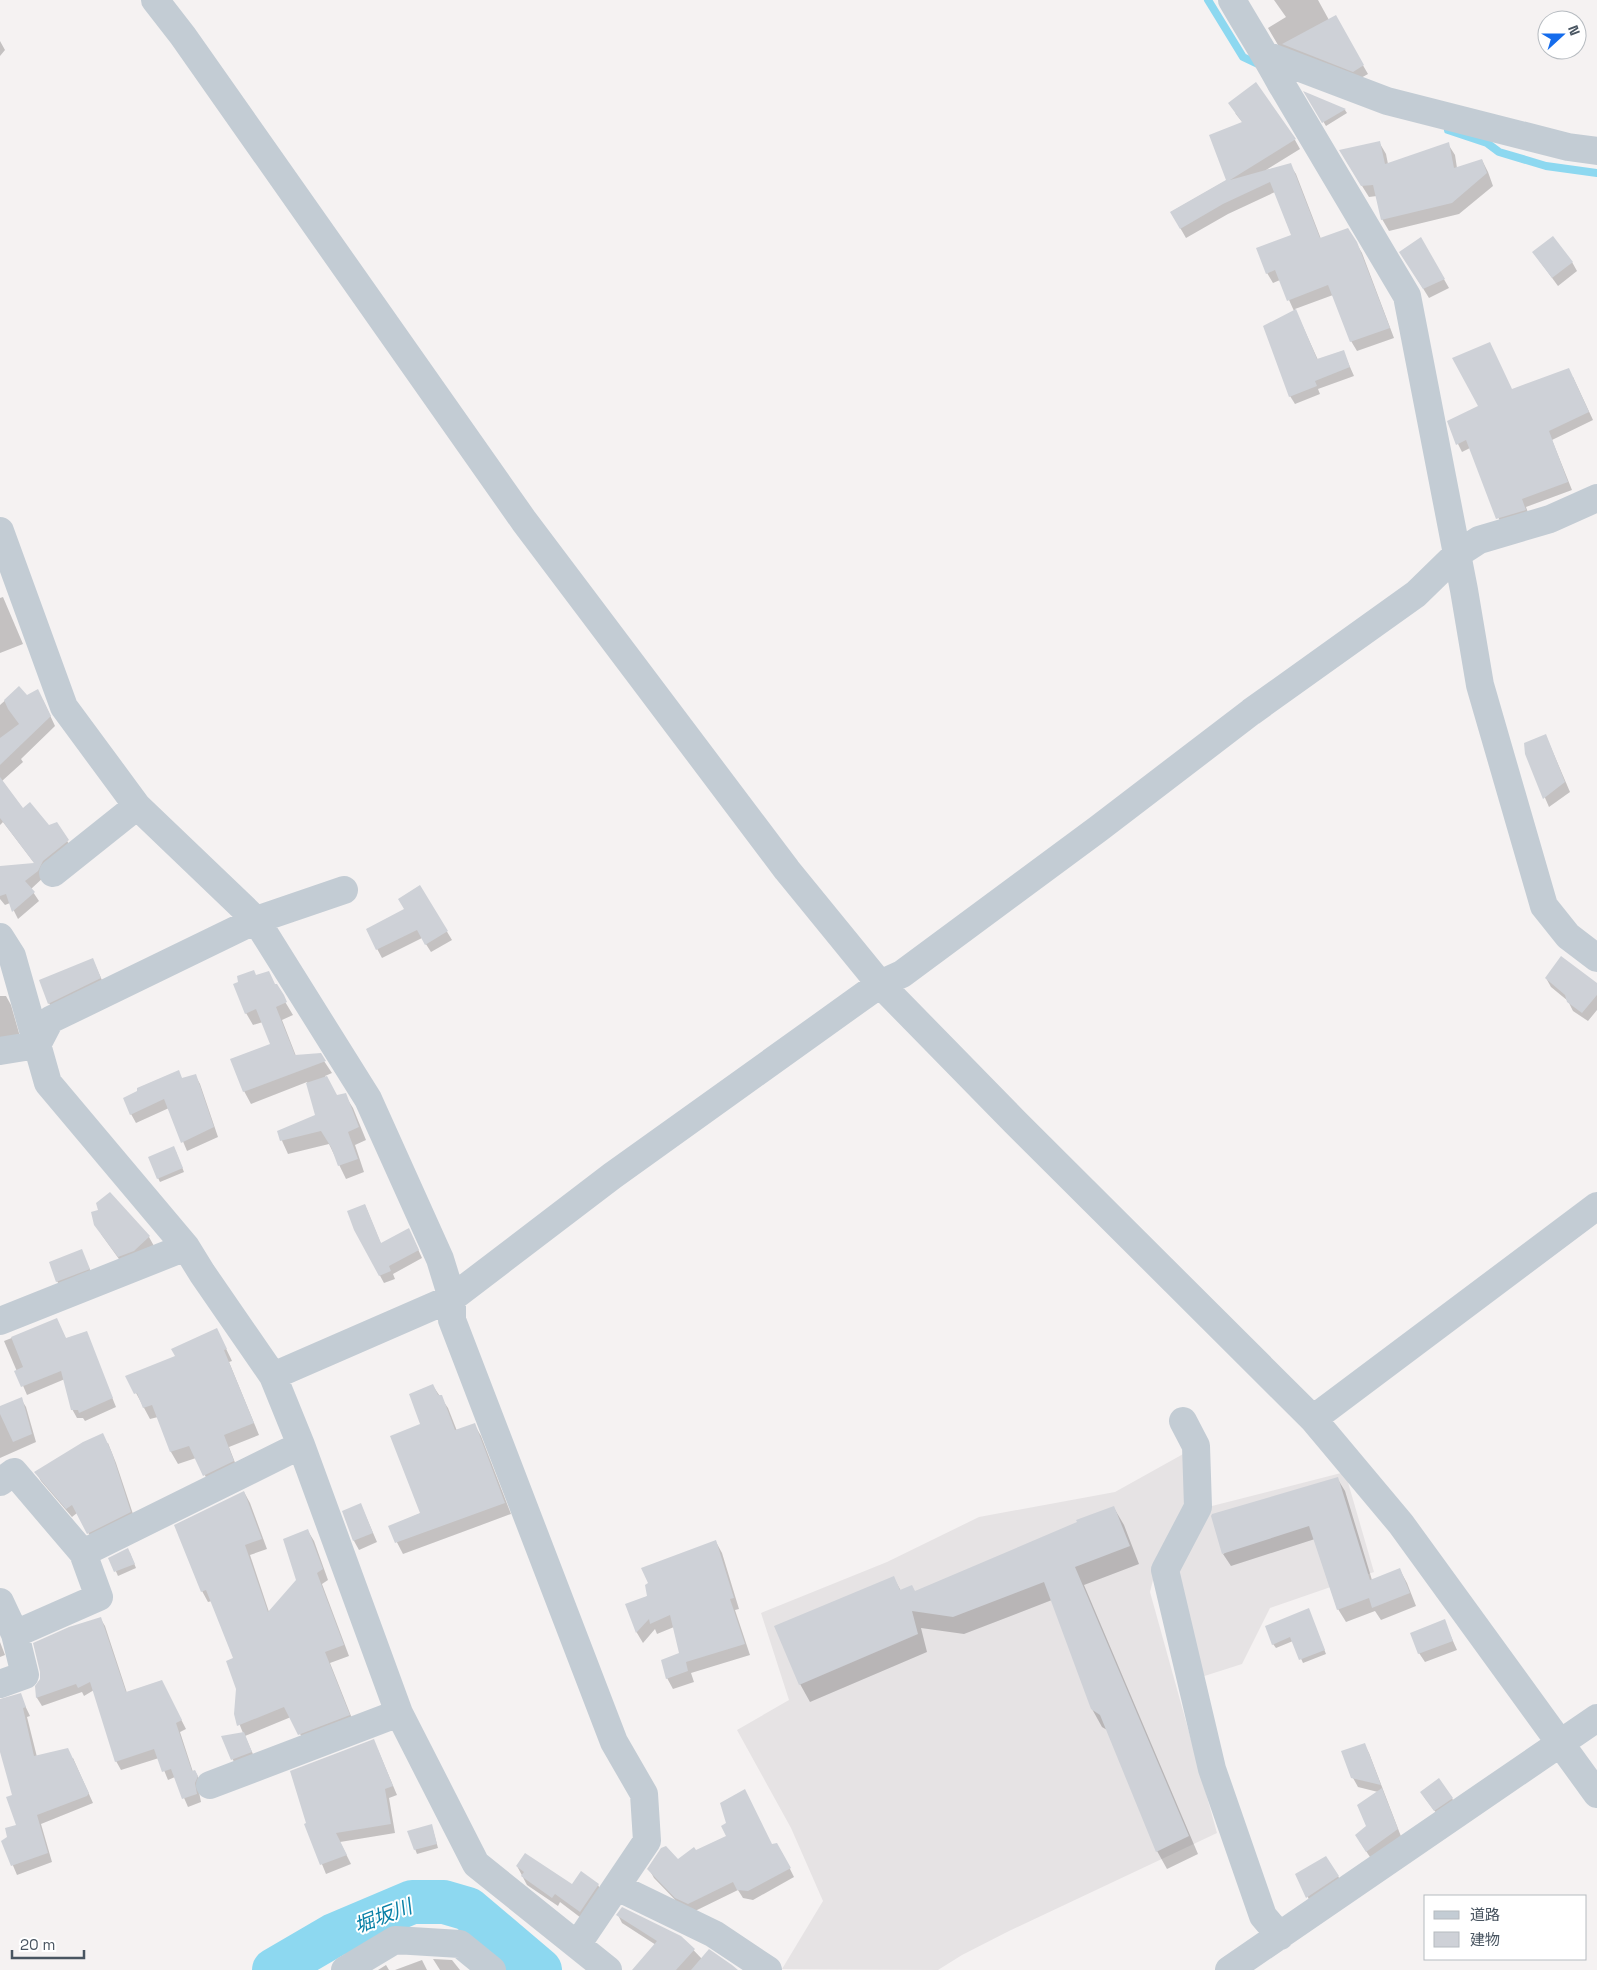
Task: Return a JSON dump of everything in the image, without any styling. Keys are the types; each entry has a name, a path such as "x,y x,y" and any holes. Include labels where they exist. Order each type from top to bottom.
{"street":[{"path":"155,0 183,36 524,521 787,870 880,984 1015,1122 1313,1419 1401,1524 1597,1794"},
{"path":"1232,0 1407,296 1480,685 1544,906 1568,936 1597,958"},
{"path":"1272,66 1387,101 1568,147 1597,151"},
{"path":"273,1376 452,1298 612,1176 880,984 902,974 1090,835 1251,712 1416,594 1456,555 1479,540 1550,519 1597,498"},
{"path":"0,531 7,576 64,706 137,806 256,920 368,1099 440,1259 452,1298 452,1320 611,1733 644,1794 647,1841 576,1945"},
{"path":"53,873 137,806"},
{"path":"37,1045 50,1020 256,920 344,890"},
{"path":"0,937 12,956 48,1084 186,1247 273,1376 301,1445 399,1713 476,1864 608,1970"},
{"path":"0,1051 37,1045"},
{"path":"1313,1419 1597,1206"},
{"path":"0,1321 186,1247"},
{"path":"1183,1421 1196,1446 1198,1507 1166,1570 1212,1770 1263,1916 1280,1936"},
{"path":"83,1553 301,1445"},
{"path":"0,1482 14,1472 83,1553 99,1597 15,1634"},
{"path":"0,1602 15,1634 25,1675 0,1684"},
{"path":"210,1785 399,1713"},
{"path":"1229,1970 1597,1718"},
{"path":"617,1887 714,1934 768,1970"},
{"path":"345,1970 395,1940 460,1944 492,1970"}],"shaded area":[{"path":"1185,1453 1187,1511 1160,1552 1150,1592 1217,1833 1009,1931 962,1955 938,1970 782,1969 823,1901 791,1828 737,1730 789,1700 761,1613 887,1562 979,1517 1115,1492"},
{"path":"1345,1472 1374,1572 1270,1608 1242,1664 1195,1679 1172,1574 1208,1507"}],"building":[{"path":"1336,15 1364,65 1353,72 1282,44"},
{"path":"1256,82 1296,139 1230,180 1291,163 1320,238 1348,228 1357,242 1390,328 1350,342 1328,285 1287,301 1275,270 1266,274 1256,248 1291,235 1270,182 1223,204 1180,229 1170,212 1226,180 1209,135 1242,122 1228,103"},
{"path":"1303,91 1346,109 1322,123"},
{"path":"1380,141 1385,164 1449,142 1454,168 1482,159 1487,173 1452,203 1381,220 1373,185 1361,186 1339,150"},
{"path":"1553,236 1573,262 1552,278 1532,252"},
{"path":"1421,237 1445,279 1423,289 1399,252"},
{"path":"1296,309 1317,359 1344,350 1350,367 1315,381 1317,386 1289,397 1263,326"},
{"path":"1490,342 1512,389 1569,368 1589,412 1549,431 1568,482 1522,499 1526,510 1496,519 1466,440 1456,445 1447,421 1478,406 1452,358"},
{"path":"19,686 27,695 38,689 51,716 0,765 0,738 19,724 4,700"},
{"path":"1546,734 1565,782 1543,799 1525,754 1524,743"},
{"path":"0,777 23,808 30,802 49,825 57,822 69,840 43,861 38,871 25,881 35,892 12,912 6,894 0,896 0,866 34,863 0,818"},
{"path":"420,885 448,931 425,945 417,930 376,950 366,929 404,909 398,899"},
{"path":"1561,956 1597,983 1597,995 1582,1013 1567,1002 1565,995 1545,978"},
{"path":"93,958 101,978 48,1004 39,980"},
{"path":"254,970 256,975 269,971 275,984 277,984 284,995 287,1002 276,1007 295,1055 321,1053 326,1061 243,1092 230,1059 270,1044 256,1009 245,1014 233,984 238,982 237,976"},
{"path":"179,1070 182,1078 196,1074 214,1127 181,1143 164,1099 130,1115 123,1098 137,1091 137,1088"},
{"path":"327,1076 337,1095 346,1093 359,1127 348,1132 358,1159 338,1166 331,1147 321,1131 280,1141 277,1131 315,1115 306,1083"},
{"path":"174,1146 183,1168 157,1179 148,1157"},
{"path":"110,1192 150,1236 134,1251 118,1257 94,1225 91,1212 98,1210 96,1203"},
{"path":"365,1204 381,1243 409,1228 419,1250 389,1266 391,1271 379,1276 354,1230 347,1211"},
{"path":"82,1249 90,1269 56,1282 49,1262"},
{"path":"57,1318 66,1338 87,1331 113,1398 79,1413 78,1410 71,1410 61,1371 21,1387 14,1371 23,1367 11,1337"},
{"path":"217,1328 227,1349 224,1350 254,1423 224,1435 234,1461 203,1476 189,1446 170,1452 152,1405 143,1408 137,1393 134,1394 125,1376 175,1356 171,1349"},
{"path":"433,1384 438,1395 442,1395 455,1430 475,1423 505,1503 395,1543 388,1526 420,1513 390,1436 420,1424 409,1394"},
{"path":"22,1397 32,1434 13,1442 0,1414 0,1406"},
{"path":"103,1433 112,1453 131,1512 87,1534 72,1505 66,1509 34,1472 83,1442"},
{"path":"1338,1477 1370,1580 1400,1568 1410,1593 1372,1608 1369,1598 1337,1610 1309,1526 1222,1554 1212,1514"},
{"path":"244,1491 262,1539 245,1545 268,1612 296,1580 283,1539 308,1529 323,1569 317,1573 344,1645 325,1652 350,1715 298,1735 284,1707 237,1726 234,1714 236,1689 226,1661 233,1658 206,1590 201,1592 174,1525"},
{"path":"361,1503 373,1533 353,1541 342,1511"},
{"path":"1114,1506 1130,1546 1075,1567 1189,1836 1156,1852 1100,1715 1091,1709 1044,1582 953,1617 912,1611 918,1634 799,1685 774,1626 894,1576 900,1590 912,1585 915,1591 1077,1522 1076,1520"},
{"path":"716,1540 734,1598 730,1599 745,1644 686,1662 688,1671 666,1679 661,1660 679,1653 670,1615 650,1624 649,1619 636,1633 625,1604 647,1596 645,1585 648,1583 641,1568"},
{"path":"128,1548 135,1564 114,1572 108,1558"},
{"path":"1309,1608 1325,1650 1299,1660 1290,1637 1272,1645 1265,1626"},
{"path":"101,1617 126,1692 162,1680 182,1720 176,1723 192,1771 195,1770 198,1776 195,1783 197,1794 182,1799 171,1769 162,1772 154,1749 115,1762 90,1682 78,1688 76,1684 36,1698 35,1686 40,1679 40,1672 33,1643 69,1627"},
{"path":"1445,1619 1453,1641 1418,1654 1410,1633"},
{"path":"21,1693 26,1707 23,1708 34,1756 68,1748 89,1793 87,1796 37,1815 48,1853 11,1866 1,1841 7,1837 5,1828 16,1825 6,1797 12,1795 0,1752 0,1699"},
{"path":"244,1732 252,1752 231,1760 221,1736"},
{"path":"374,1739 393,1786 385,1789 391,1824 336,1833 347,1855 320,1865 304,1824 306,1823 290,1771"},
{"path":"1365,1743 1381,1785 1351,1778 1341,1751"},
{"path":"1439,1778 1453,1798 1434,1811 1420,1792"},
{"path":"1382,1788 1398,1829 1366,1852 1355,1835 1366,1826 1357,1805"},
{"path":"745,1789 772,1844 777,1843 791,1868 748,1891 737,1890 733,1882 688,1904 675,1898 647,1869 661,1848 666,1846 678,1859 694,1847 696,1850 726,1836 721,1826 726,1823 720,1803"},
{"path":"432,1824 437,1844 414,1850 407,1831"},
{"path":"525,1853 572,1884 581,1871 599,1884 580,1912 555,1894 552,1898 521,1876 524,1872 516,1866"},
{"path":"1326,1856 1339,1876 1306,1898 1295,1874"},
{"path":"622,1907 681,1936 695,1949 676,1970 632,1970 657,1941 616,1915"},
{"path":"709,1949 732,1965 738,1970 691,1970"}],"waterway":[{"path":"1208,0 1243,57 1262,66"},
{"path":"1448,130 1487,143 1499,152 1546,166 1597,173"},
{"name":"堀坂川","path":"274,1970 334,1935 412,1902 444,1902 468,1909 540,1970"}]}
